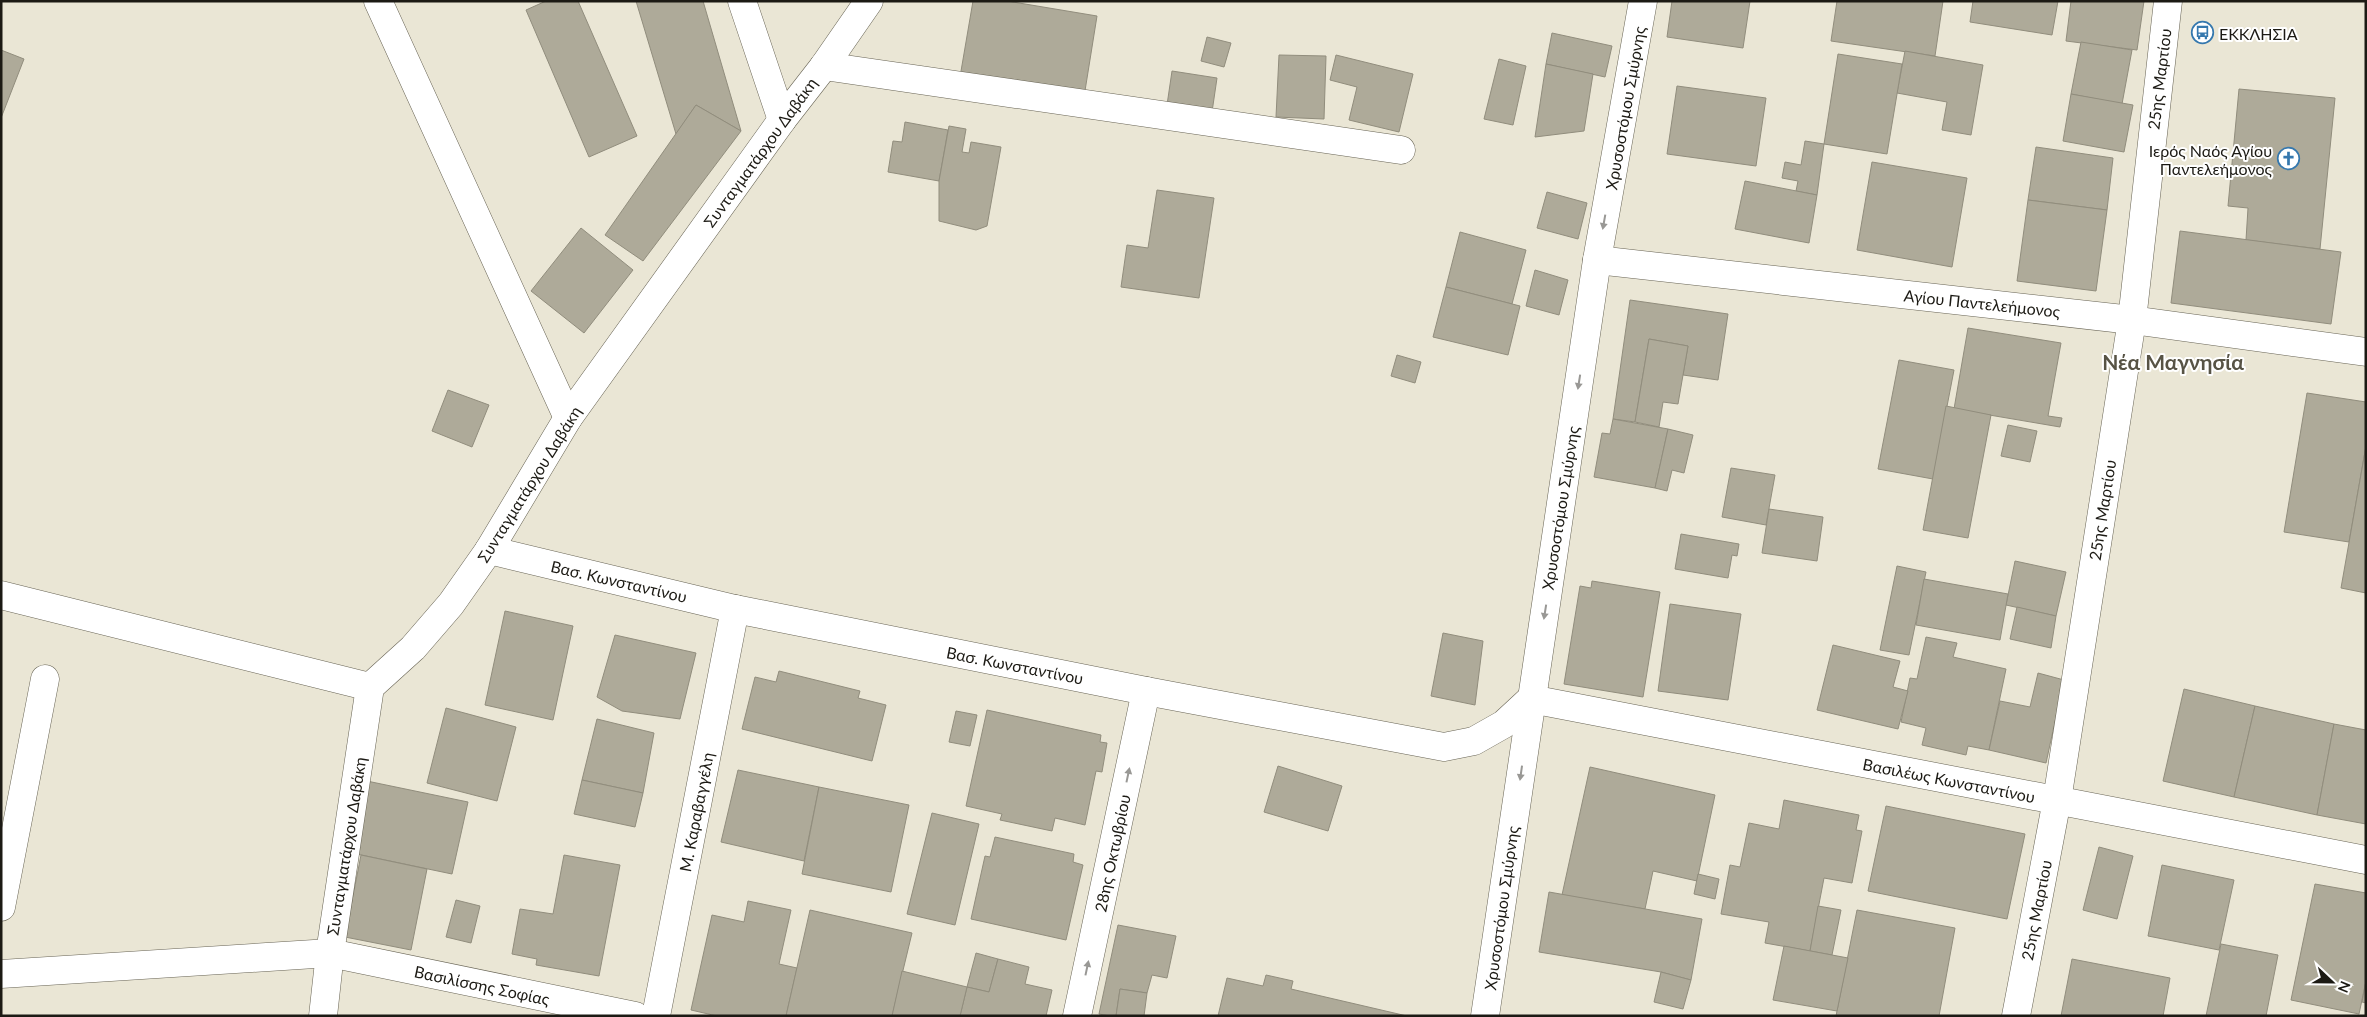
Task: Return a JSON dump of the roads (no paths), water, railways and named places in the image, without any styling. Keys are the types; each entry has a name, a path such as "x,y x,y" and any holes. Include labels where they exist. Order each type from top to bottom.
{"street":[{"path":"378,1 568,418"},
{"path":"742,1 782,120"},
{"name":"Συνταγματάρχου Δαβάκη","path":"323,1016 330,953 370,687 413,648 451,604 489,550 568,418 782,120 824,66 868,1"},
{"name":"Χρυσοστόμου Σμύρνης","path":"1485,1016 1598,260 1644,1"},
{"name":"25ης Μαρτίου","path":"2016,1016 2056,800 2132,320 2168,1"},
{"path":"824,66 1401,150"},
{"name":"Αγίου Παντελεήμονος","path":"1598,260 2132,320 2366,352"},
{"name":"Βασ. Κωνσταντίνου","path":"489,550 735,609 1146,691 1444,747 1474,741 1504,724 1531,699"},
{"path":"1,595 370,687"},
{"name":"Μ. Καραβαγγέλη","path":"656,1016 735,609"},
{"path":"1,908 45,679"},
{"name":"28ης Οκτωβρίου","path":"1077,1016 1146,691"},
{"name":"Βασιλέως Κωνσταντίνου","path":"1531,699 2366,860"},
{"name":"Βασιλίσσης Σοφίας","path":"1,974 330,953 635,1016"}],"place":[{"name":"ΕΚΚΛΗΣΙΑ","path":"2203,33"},
{"name":"Ιερός Ναός Αγίου Παντελεήμονος","path":"2288,159"}],"district":[{"name":"Νέα Μαγνησία","path":"2173,361"}]}
